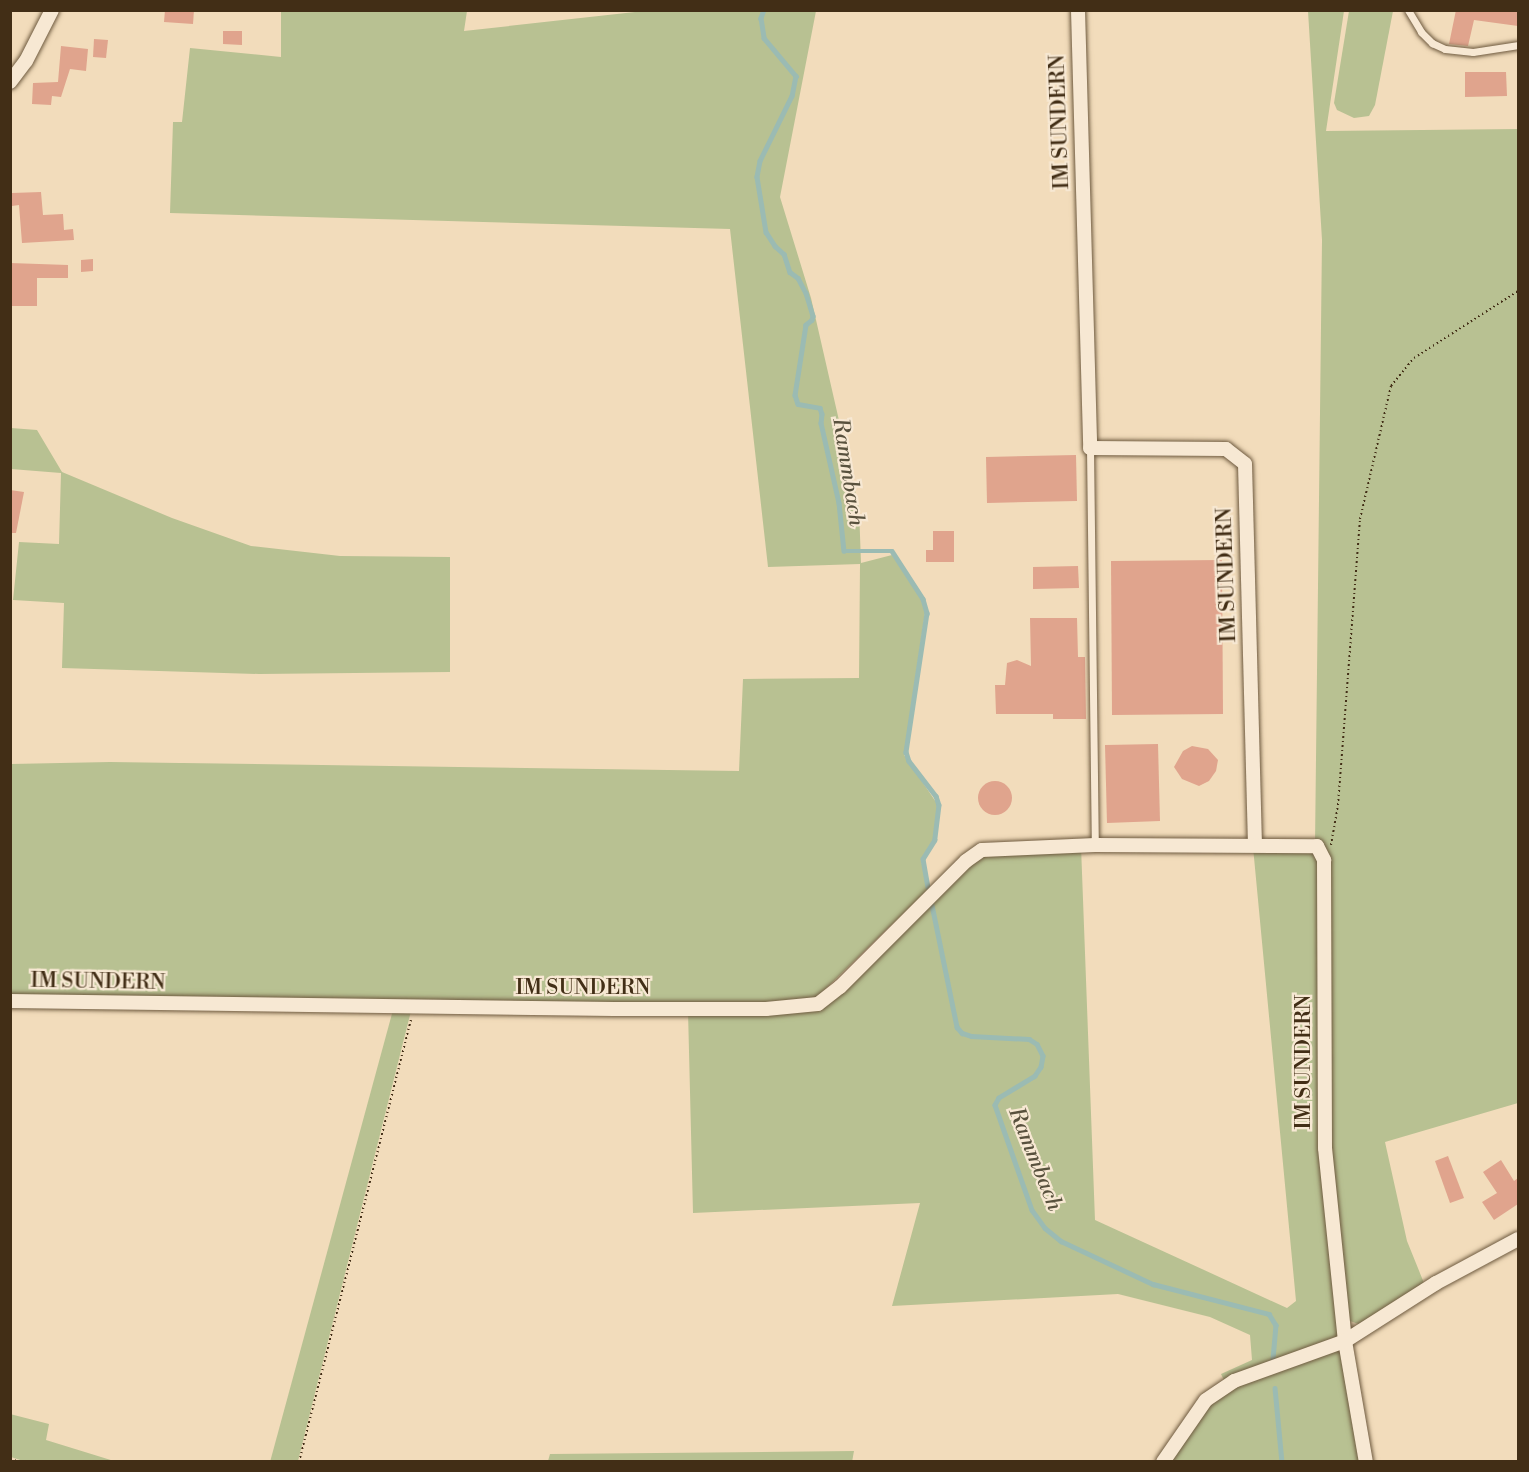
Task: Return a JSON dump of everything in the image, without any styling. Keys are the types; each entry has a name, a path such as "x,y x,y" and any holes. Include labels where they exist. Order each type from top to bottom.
{"street":[{"path":"10,82 26,61 52,10"},
{"name":"IM SUNDERN","path":"1078,10 1090,447 1226,449 1245,464 1255,844"},
{"name":"IM SUNDERN","path":"10,1001 413,1008 766,1009 818,1004 840,987 966,861 982,850 1095,845 1317,846 1322,856 1325,1148 1345,1341 1366,1461"},
{"path":"1163,1461 1206,1400 1234,1381 1345,1341 1436,1283 1518,1239"}],"lane":[{"path":"1408,10 1421,32 1432,43 1445,49 1473,52 1518,45"},
{"name":"IM SUNDERN","path":"1090,447 1095,845"}],"path":[{"path":"1322,856 1333,841 1338,804 1359,519 1391,386 1414,358 1518,291"},
{"path":"299,1461 413,1008"},
{"path":"10,1459 21,1461"}],"green space":[{"path":"281,11 467,11 464,31 644,11 816,11 780,197 811,298 859,508 861,563 892,555 922,600 925,613 904,755 938,805 934,839 921,859 927,890 811,1003 11,999 11,764 110,762 739,771 743,679 859,678 860,564 768,567 730,229 170,213 173,122 182,122 190,48 281,57"},
{"path":"1308,11 1344,11 1326,131 1518,129 1518,1103 1385,1142 1407,1241 1426,1288 1364,1326 1350,1321 1344,1307 1327,1149 1325,860 1315,845 1322,240"},
{"path":"1349,11 1393,11 1375,105 1369,116 1354,118 1337,110 1334,103"},
{"path":"11,428 37,430 62,472 172,518 251,546 340,556 450,557 450,672 259,674 62,668 64,603 13,600 19,542 59,544 61,473 11,469"},
{"path":"1081,846 1095,1220 1287,1308 1296,1301 1253,847 1316,848 1322,860 1323,1147 1344,1340 1226,1384 1221,1374 1252,1360 1250,1335 1210,1317 1118,1294 892,1306 920,1203 693,1213 688,1011 817,1008 983,853"},
{"path":"393,1010 411,1011 298,1461 270,1462"},
{"path":"1344,1345 1363,1461 1166,1462 1208,1402 1235,1384"},
{"path":"10,1414 49,1424 46,1440 114,1461 26,1462 11,1457"},
{"path":"854,1451 852,1462 548,1461 550,1454"}],"building":[{"path":"165,10 194,10 193,24 164,22"},
{"path":"1456,10 1518,10 1518,26 1474,20 1468,46 1449,44"},
{"path":"223,31 242,31 242,45 223,44"},
{"path":"94,39 108,40 106,58 93,57"},
{"path":"61,46 88,49 86,71 70,69 61,97 52,96 51,105 32,104 33,83 58,82"},
{"path":"1465,72 1506,72 1507,96 1465,97"},
{"path":"41,192 43,215 63,214 64,230 73,229 74,240 22,243 19,205 12,206 12,193"},
{"path":"93,259 93,271 81,272 81,260"},
{"path":"10,263 68,265 68,278 37,278 37,306 10,306"},
{"path":"1076,455 1077,501 987,503 986,457"},
{"path":"10,490 24,492 16,533 10,533"},
{"path":"933,531 954,531 954,562 926,562 926,550 933,550"},
{"path":"1222,560 1223,714 1112,715 1111,561"},
{"path":"1078,566 1079,588 1033,589 1033,567"},
{"path":"1030,618 1077,618 1078,657 1085,657 1086,719 1053,719 1053,714 996,714 995,685 1005,685 1007,663 1017,660 1031,666"},
{"path":"1158,744 1160,821 1107,823 1105,745"},
{"path":"1192,746 1208,749 1218,760 1216,771 1209,781 1199,786 1182,779 1174,767 1183,751"},
{"path":"995,781 1007,786 1012,798 1007,810 995,815 983,810 978,798 983,786"},
{"path":"1448,1156 1464,1198 1450,1203 1435,1161"},
{"path":"1501,1160 1514,1181 1518,1178 1518,1204 1494,1220 1482,1202 1497,1193 1483,1172"}],"waterway":[{"name":"Rammbach","path":"764,10 761,18 764,38 796,76 792,96 760,161 757,177 766,232 775,246 784,254 790,272 798,278 806,293 813,316 806,325 795,395 798,404 820,408 822,414 821,423 839,503 844,551 892,551 923,599 927,613 906,752 909,761 936,796 939,805 935,840 923,859 928,887"},
{"name":"Rammbach","path":"932,905 957,1027 962,1033 971,1036 1029,1039 1037,1044 1043,1056 1041,1067 1035,1076 999,1098 995,1105 1032,1210 1045,1228 1061,1241 1153,1284 1269,1314 1276,1325 1273,1361"},
{"name":"Rammbach","path":"1275,1388 1282,1462"}]}
